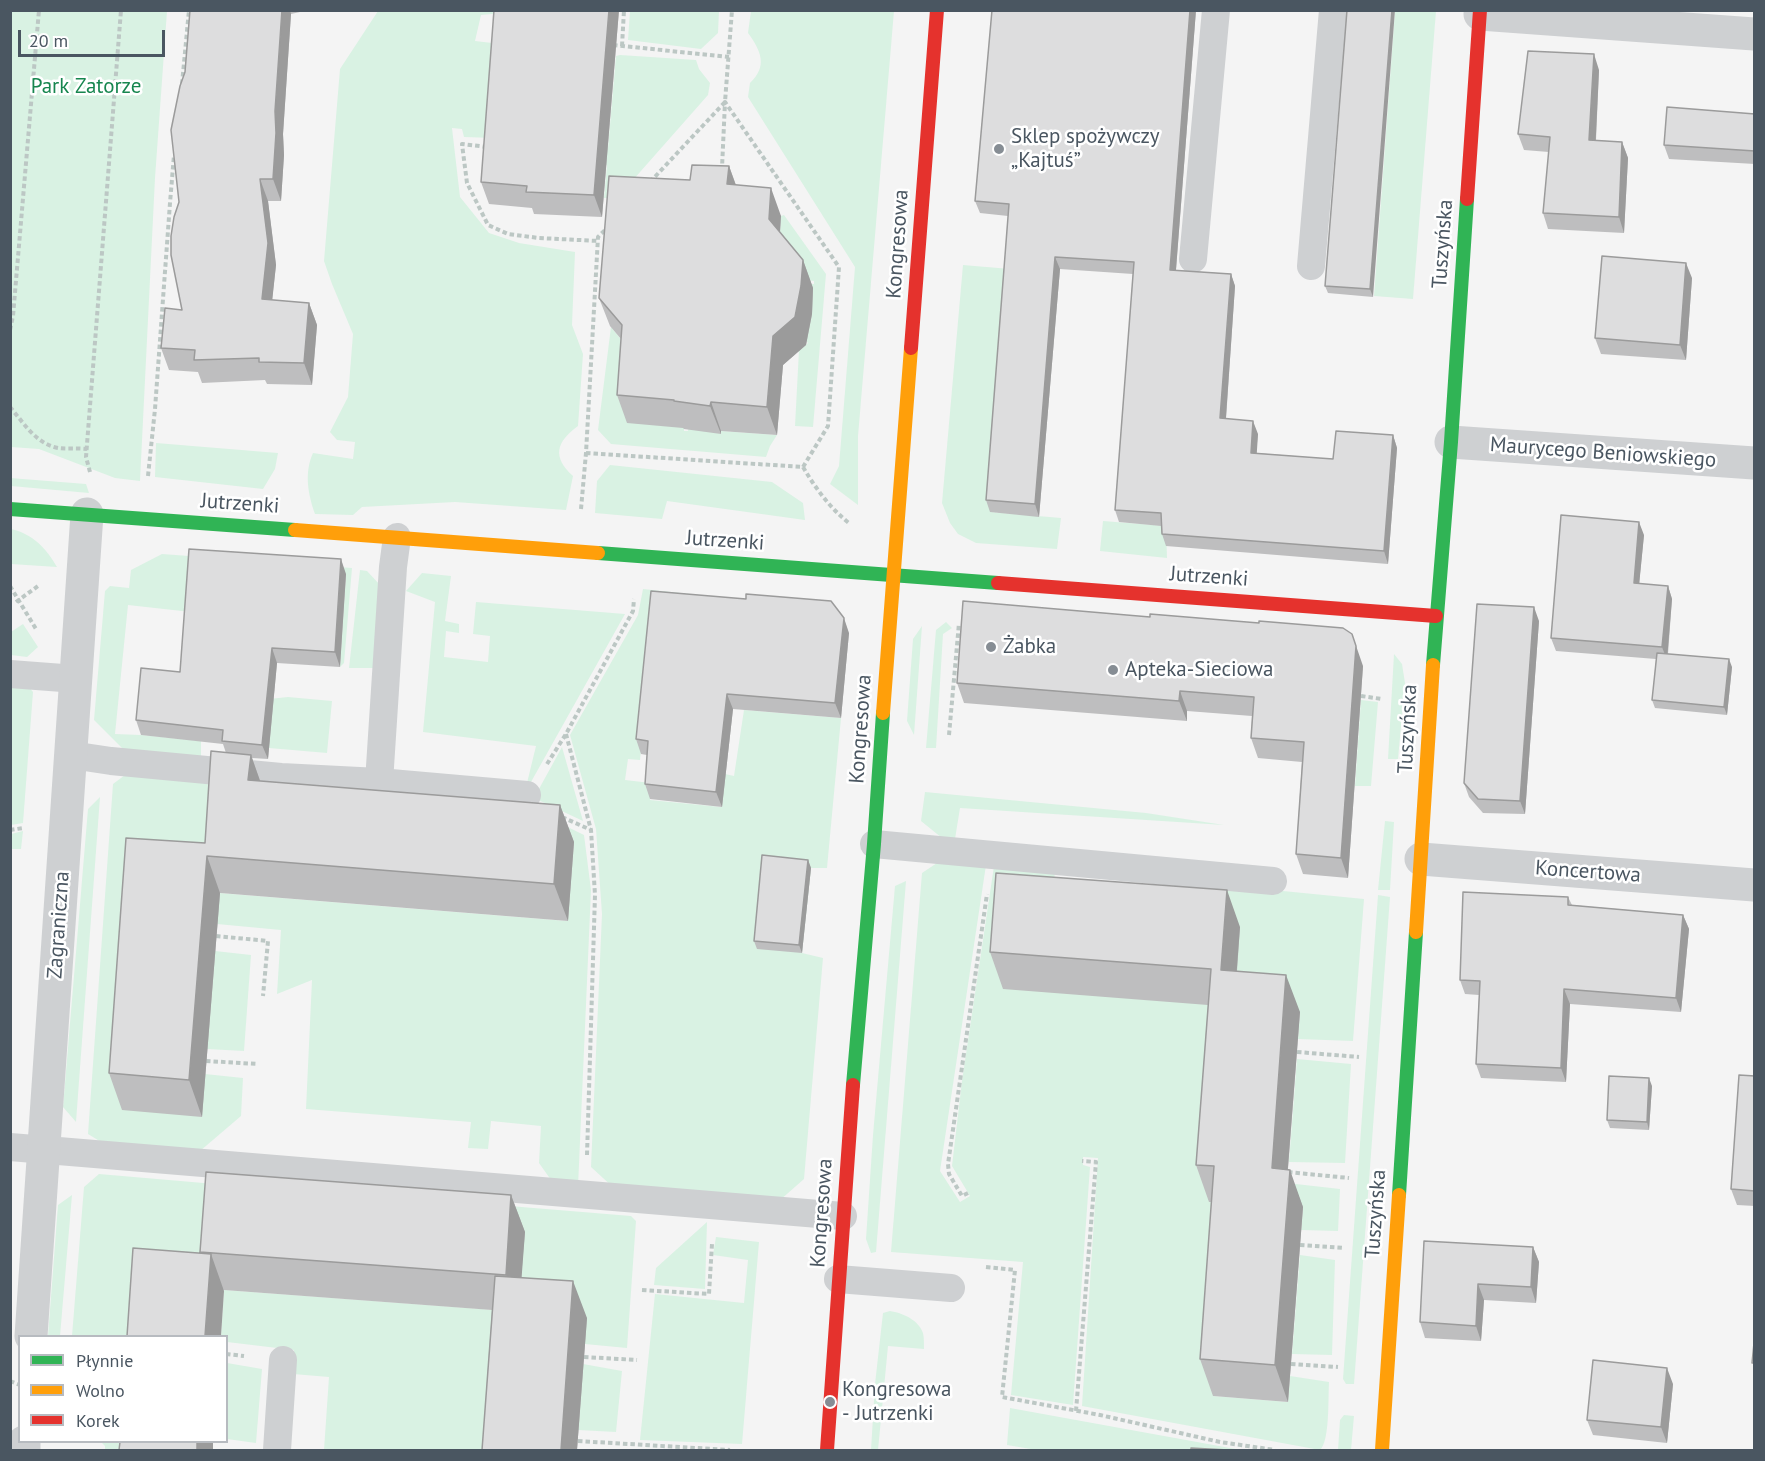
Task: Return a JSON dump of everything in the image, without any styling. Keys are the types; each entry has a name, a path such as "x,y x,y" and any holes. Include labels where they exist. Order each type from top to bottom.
{"street":[{"name":"Kongresowa","path":"826,1450 849,1128 874,844 937,10"},
{"path":"1480,12 1755,34"},
{"name":"Tuszyńska","path":"1382,1450 1436,616 1451,442 1480,12"},
{"name":"Maurycego Beniowskiego","path":"1451,442 1755,463"},
{"name":"Jutrzenki","path":"10,508 1436,616"},
{"name":"Zagraniczna","path":"31,1335 76,679 96,515"},
{"name":"Koncertowa","path":"1421,859 1755,885"}],"lane":[{"path":"1193,259 1216,10"},
{"path":"1311,266 1333,10"},
{"path":"380,782 393,567 397,537"},
{"path":"10,674 76,679"},
{"path":"71,755 281,777 380,782 527,795"},
{"path":"874,844 1273,881"},
{"path":"10,1147 843,1216"},
{"path":"838,1279 951,1288"},
{"path":"277,1450 283,1360"}],"path":[{"path":"10,330 39,10"},
{"path":"96,515 86,457 121,10"},
{"path":"181,90 189,10"},
{"path":"622,46 624,10"},
{"path":"722,177 732,10"},
{"path":"609,45 729,57"},
{"path":"646,186 725,102"},
{"path":"725,102 839,267 828,426 803,467"},
{"path":"491,147 462,144 467,183 488,225 508,234 598,241"},
{"path":"147,487 175,146"},
{"path":"580,512 586,453 598,237 614,220"},
{"path":"10,407 42,441 58,448 87,449"},
{"path":"586,453 803,467"},
{"path":"803,467 819,494 836,513 850,524"},
{"path":"841,527 856,519"},
{"path":"10,586 20,599 40,636"},
{"path":"586,1195 595,895 591,830 566,734 633,611 635,592"},
{"path":"949,735 960,614"},
{"path":"1361,696 1382,699"},
{"path":"968,1193 962,1196 949,1174 948,1164 993,855"},
{"path":"216,936 268,941 263,996"},
{"path":"1297,1052 1359,1057"},
{"path":"206,1061 258,1064"},
{"path":"1076,1411 1096,1162 1082,1161"},
{"path":"1288,1172 1349,1178"},
{"path":"642,1290 709,1294 714,1206"},
{"path":"1300,1245 1344,1248"},
{"path":"584,1358 637,1360"},
{"path":"1291,1364 1338,1367"},
{"path":"1002,1396 1221,1442 1275,1450"},
{"path":"578,1441 730,1450"}],"green space":[{"name":"Park Zatorze","path":"10,11 167,11 155,178 140,481 115,478 39,449 11,447"},
{"path":"378,11 503,11 503,13 481,15 475,41 501,44 494,138 464,137 462,129 452,128 460,197 489,233 519,243 575,252 572,325 583,354 578,426 565,438 559,450 562,462 573,476 566,510 455,502 362,507 353,515 315,514 308,484 313,453 353,459 355,442 337,440 330,432 348,397 353,334 324,261 340,69"},
{"path":"630,11 719,11 718,33 701,49 628,40"},
{"path":"751,11 894,11 858,436 858,505 830,484 839,466 855,267 748,97 750,83 756,77 761,64 759,52 748,33"},
{"path":"1395,11 1436,11 1413,299 1374,296"},
{"path":"616,56 696,60 699,69 710,83 708,95 618,197 604,198 607,165 599,164 601,148 608,148"},
{"path":"784,215 826,274 813,427 795,426 799,350 808,343 794,326 810,284 814,284 814,281 807,280 779,247 781,216"},
{"path":"963,265 1010,269 991,512 1061,518 1057,549 976,543 958,534 950,523 942,503"},
{"path":"611,327 632,353 684,431 688,431 689,424 721,431 777,435 766,457 611,444 598,430"},
{"path":"156,443 278,453 275,469 263,489 155,477"},
{"path":"610,465 772,482 803,503 805,520 667,501 662,519 595,513 597,481"},
{"path":"10,478 86,484 89,493 11,486"},
{"path":"1103,521 1166,526 1167,558 1100,551"},
{"path":"11,529 32,538 57,567 11,564"},
{"path":"162,554 352,568 344,663 340,667 346,574 191,612 128,605 115,734 201,741 201,757 125,751 94,720 105,591 110,586 129,588 131,570"},
{"path":"360,570 367,571 381,586 373,668 349,668"},
{"path":"422,573 451,576 445,621 459,624 459,633 446,631 444,657 488,662 490,636 473,634 476,602 625,614 531,782 527,783 536,746 423,732 435,602 406,591"},
{"path":"643,589 718,597 654,628 640,760 628,759 625,780 651,783 650,800 721,807 725,774 734,776 744,710 841,718 827,868 811,868 802,953 823,958 804,1179 779,1201 615,1189 591,1167 602,914 596,829 570,735 638,615"},
{"path":"946,622 952,628 943,634 936,748 926,748 936,630"},
{"path":"23,624 38,647 27,657 11,655 11,632"},
{"path":"922,626 914,735 907,721 913,639"},
{"path":"1394,654 1402,664 1405,683 1398,759 1388,759"},
{"path":"10,680 24,681 33,692 23,823 11,825"},
{"path":"288,697 332,701 327,753 269,748 260,700"},
{"path":"1361,700 1378,702 1371,786 1355,786"},
{"path":"562,747 583,821 534,798"},
{"path":"125,775 268,786 223,815 205,1074 243,1078 241,1116 193,1157 106,1145 88,1134 113,784"},
{"path":"925,792 1146,813 1224,825 960,808 955,839 942,838 921,821"},
{"path":"100,797 76,1122 63,1107 88,809"},
{"path":"531,809 584,835 591,890 578,1187 556,1187 539,1163 541,1126 491,1121 488,1149 468,1148 471,1122 306,1109 312,980 277,994 281,930 217,924 219,893 567,921 574,842"},
{"path":"1385,821 1394,822 1390,890 1378,890"},
{"path":"23,831 21,849 11,849 11,834"},
{"path":"940,861 986,865 940,1171 960,1202 970,1196 952,1166 962,1081 994,866 1055,871 1051,913 1224,1006 1209,1202 1228,1203 1213,1396 1288,1402 1290,1376 1329,1382 1327,1428 1320,1450 1082,1406 1098,1158 1083,1157 1083,1165 1090,1167 1073,1405 1011,1395 1023,1262 891,1252 922,873"},
{"path":"906,881 876,1252 871,1253 866,1239 895,886"},
{"path":"1202,883 1364,899 1353,1041 1298,1039 1300,1012 1234,1007"},
{"path":"1378,895 1390,897 1354,1384 1346,1384 1343,1379"},
{"path":"215,951 251,955 244,1051 207,1049"},
{"path":"1297,1059 1351,1064 1345,1163 1289,1162"},
{"path":"99,1174 250,1187 213,1290 145,1335 72,1335 84,1187"},
{"path":"1287,1183 1340,1189 1338,1231 1301,1230 1303,1207"},
{"path":"72,1195 60,1335 48,1335 58,1205"},
{"path":"485,1204 631,1216 636,1221 627,1348 585,1344 519,1313"},
{"path":"707,1222 705,1289 654,1285 656,1268"},
{"path":"716,1237 759,1242 742,1444 640,1440 655,1294 744,1303 748,1260 713,1255"},
{"path":"1300,1255 1335,1260 1332,1355 1292,1354"},
{"path":"224,1290 508,1311 498,1450 324,1450 329,1377 293,1374 294,1350 228,1342 228,1335 221,1335"},
{"path":"890,1311 914,1320 923,1333 924,1349 888,1346 878,1450 871,1450 883,1313"},
{"path":"228,1363 262,1369 256,1443 228,1439"},
{"path":"583,1364 622,1371 616,1432 578,1430"},
{"path":"1010,1408 1241,1450 1037,1450 1007,1445"},
{"path":"1344,1415 1354,1416 1351,1450 1338,1450 1340,1420"},
{"path":"102,1443 136,1443 135,1450 105,1450"}],"building":[{"path":"190,10 282,10 273,179 260,179 268,243 262,299 309,303 304,363 259,362 259,358 194,360 195,350 161,348 165,308 182,310 171,255 171,236 179,202 171,130 185,72"},
{"path":"494,10 609,10 594,195 526,192 527,186 481,182"},
{"path":"992,10 1190,10 1170,270 1231,274 1220,418 1253,421 1251,453 1333,459 1336,431 1393,435 1384,551 1162,534 1161,513 1115,510 1134,262 1055,257 1035,504 986,500 1009,204 975,201"},
{"path":"1347,10 1392,10 1370,289 1325,286"},
{"path":"1528,51 1594,54 1589,140 1622,142 1619,217 1543,213 1550,137 1518,134"},
{"path":"1667,107 1755,114 1755,151 1664,145"},
{"path":"692,165 729,166 727,184 771,188 769,219 803,260 795,317 773,336 767,407 711,402 710,406 617,395 622,325 599,298 609,176 690,180"},
{"path":"1602,256 1686,263 1680,345 1595,338"},
{"path":"1561,515 1639,522 1634,583 1668,586 1662,647 1551,638"},
{"path":"189,549 341,559 335,652 272,648 262,745 222,741 223,730 136,720 141,668 180,672"},
{"path":"651,591 746,599 746,594 831,601 844,618 835,703 727,694 716,792 645,784 648,741 636,739"},
{"path":"963,601 1150,617 1150,614 1343,628 1352,634 1356,646 1341,858 1296,854 1304,742 1251,738 1254,697 1180,691 1179,701 957,683"},
{"path":"1477,604 1534,607 1520,801 1478,799 1464,783"},
{"path":"1657,653 1729,659 1724,707 1652,700"},
{"path":"211,751 251,755 248,780 560,805 554,884 207,856 189,1080 109,1073 126,838 205,843"},
{"path":"762,855 808,860 799,945 754,941"},
{"path":"996,873 1227,890 1221,970 1286,975 1272,1168 1290,1170 1275,1365 1200,1359 1214,1166 1196,1165 1211,969 990,952"},
{"path":"1463,892 1568,897 1568,905 1683,915 1676,998 1564,989 1561,1068 1476,1064 1480,981 1460,980"},
{"path":"1739,1075 1755,1076 1755,1191 1731,1189"},
{"path":"1609,1076 1649,1078 1647,1122 1607,1120"},
{"path":"206,1172 511,1195 506,1275 200,1252"},
{"path":"1424,1241 1533,1247 1531,1287 1478,1284 1476,1326 1420,1322"},
{"path":"133,1248 211,1254 205,1335 127,1335"},
{"path":"495,1276 573,1281 561,1450 482,1450"},
{"path":"1755,1333 1755,1363 1752,1363"},
{"path":"1593,1360 1667,1368 1661,1427 1587,1420"},
{"path":"120,1443 197,1443 197,1450 119,1450"},
{"path":"1191,1448 1228,1450 1191,1450"}],"traffic: fast":[{"path":"1433,665 1467,199"},
{"path":"10,509 295,530"},
{"path":"598,553 998,583"},
{"path":"853,1085 883,713"},
{"path":"1399,1195 1416,932"}],"traffic: slow":[{"path":"883,713 911,348"},
{"path":"295,530 598,553"},
{"path":"1416,932 1433,665"},
{"path":"1382,1450 1399,1195"}],"traffic: jam":[{"path":"911,348 937,10"},
{"path":"1467,199 1480,10"},
{"path":"998,583 1436,616"},
{"path":"827,1450 853,1085"}],"place":[{"name":"Sklep spożywczy „Kajtuś”","path":"999,149"},
{"name":"Żabka","path":"991,647"},
{"name":"Apteka-Sieciowa","path":"1113,670"},
{"name":"Kongresowa - Jutrzenki","path":"830,1402"}]}
